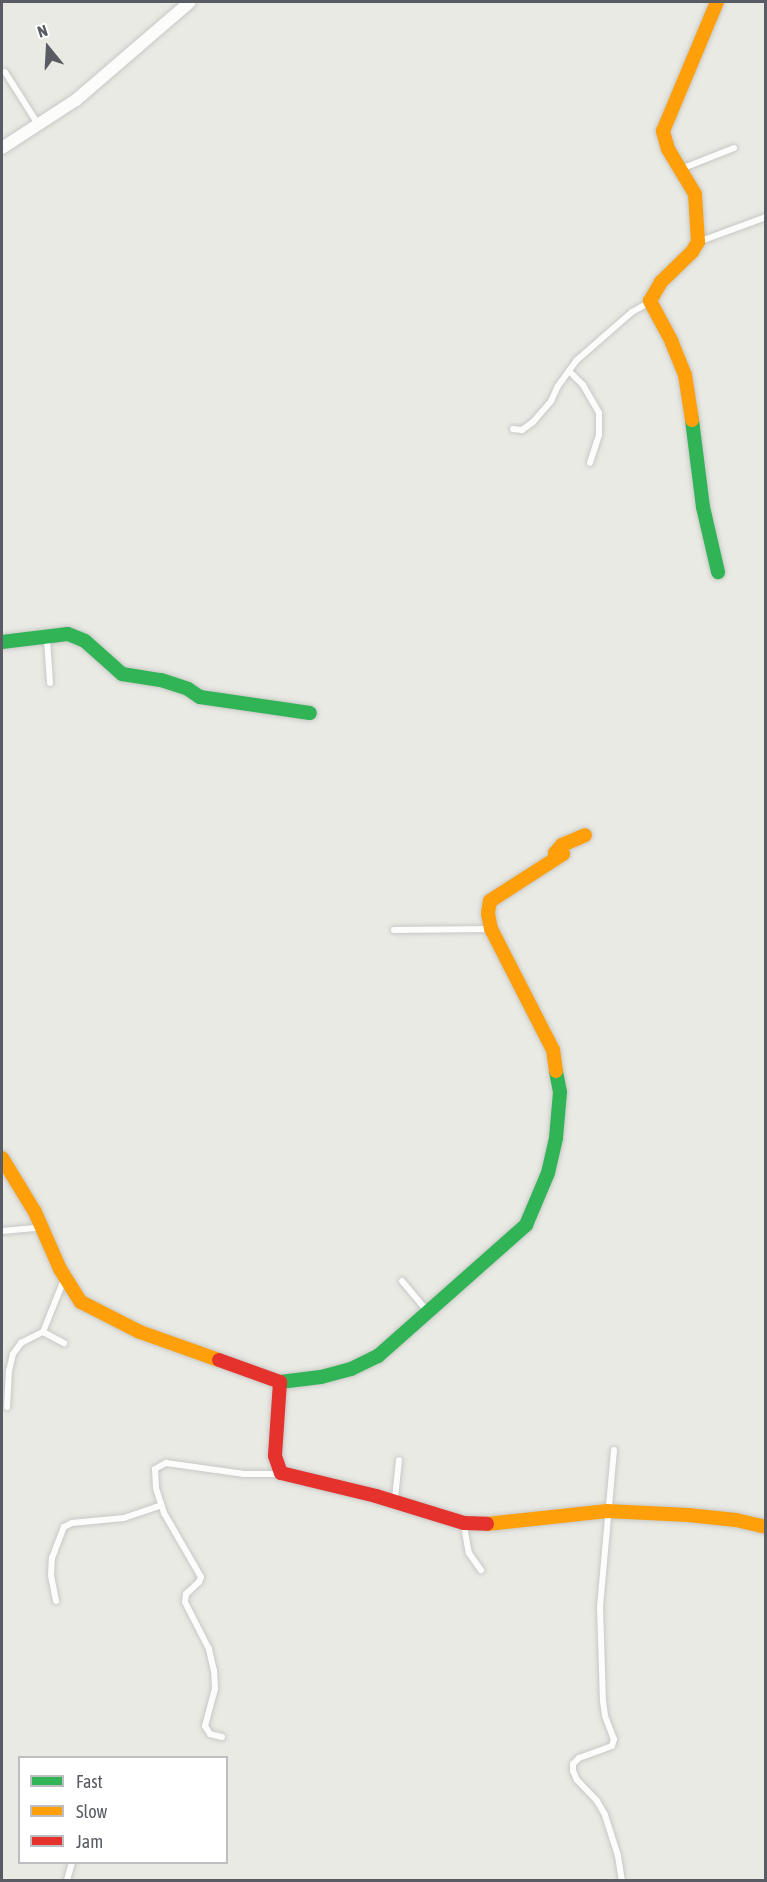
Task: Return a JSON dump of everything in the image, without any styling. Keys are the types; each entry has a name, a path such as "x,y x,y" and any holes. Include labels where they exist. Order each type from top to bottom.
{"street":[{"path":"2,148 76,100 190,2"},
{"path":"717,2 664,124 664,139 695,194 698,242 692,252 661,282 650,301 672,342 685,375 699,458 703,507 718,572"},
{"path":"2,642 68,634 78,637 122,674 161,680 188,689 200,697 309,713"},
{"path":"2,1158 42,1228 65,1279 81,1302 96,1312 160,1340 280,1382 321,1377 351,1369 378,1356 526,1225 548,1173 556,1137 560,1092 552,1050 490,929 488,914 490,901 563,854 555,853 562,845 585,835"},
{"path":"280,1382 274,1456 281,1473 464,1522 483,1524 608,1511 688,1515 736,1520 765,1527"}],"lane":[{"path":"5,72 39,124"},
{"path":"681,169 734,148"},
{"path":"698,242 765,217"},
{"path":"513,429 522,430 533,422 551,401 569,371 591,347 632,312 650,301"},
{"path":"569,371 583,385 599,413 599,435 590,464"},
{"path":"46,636 50,683"},
{"path":"394,930 490,929"},
{"path":"2,1231 42,1228"},
{"path":"7,1407 9,1371 13,1354 21,1343 43,1332 65,1279"},
{"path":"402,1281 427,1311"},
{"path":"43,1332 64,1343"},
{"path":"614,1450 600,1608 604,1716 614,1739 612,1746 579,1758 573,1764 573,1771 577,1780 597,1801 605,1815 618,1856 622,1881"},
{"path":"394,1502 399,1460"},
{"path":"222,1737 210,1734 205,1726 215,1689 214,1671 208,1649 185,1602 186,1594 199,1582 201,1576 171,1528 161,1505 154,1478 155,1469 166,1463 254,1475 281,1473"},
{"path":"56,1601 51,1575 52,1558 64,1527 72,1523 124,1518 161,1505"},
{"path":"464,1522 469,1553 481,1570"},
{"path":"67,1881 72,1864"}],"traffic: fast":[{"path":"692,420 703,507 718,572"},
{"path":"2,642 68,634 85,641 122,674 161,680 188,689 200,697 310,713"},
{"path":"280,1382 321,1377 351,1369 378,1356 526,1225 548,1173 556,1138 560,1092 556,1071"}],"traffic: slow":[{"path":"692,420 685,375 672,342 650,301 661,282 692,252 698,242 695,194 668,149 663,131 717,2"},
{"path":"556,1071 553,1050 491,929 488,913 490,901 563,854 555,853 562,845 585,835"},
{"path":"2,1158 35,1212 60,1269 81,1302 140,1332 219,1360"},
{"path":"487,1524 607,1511 688,1515 736,1520 766,1527"}],"traffic: jam":[{"path":"219,1360 280,1382 275,1456 281,1473 376,1496 464,1523 487,1524"}]}
